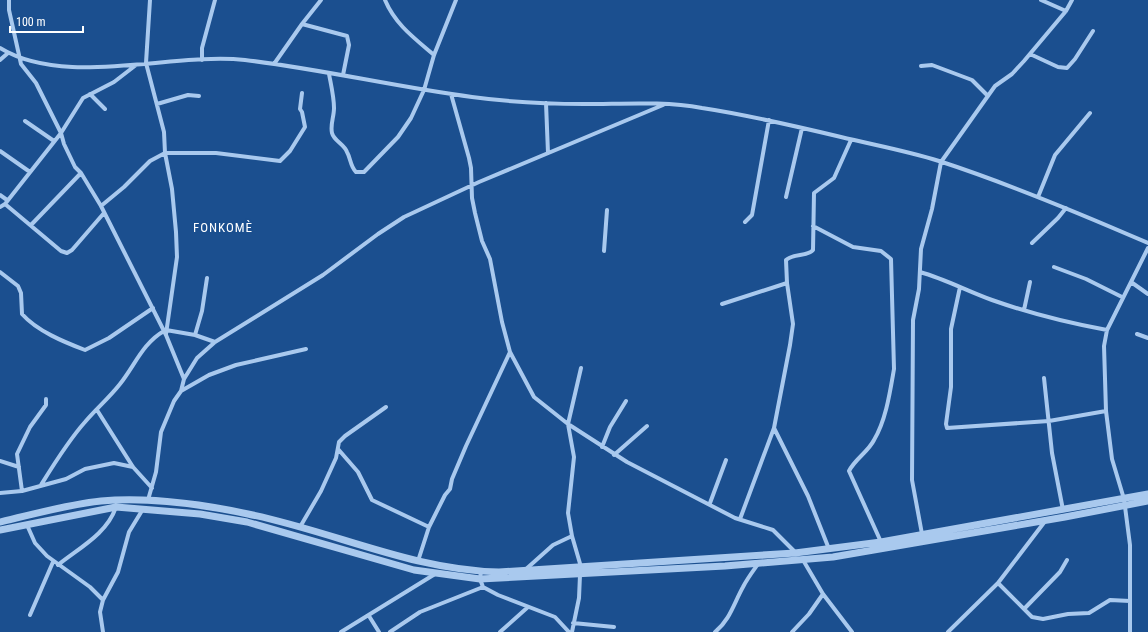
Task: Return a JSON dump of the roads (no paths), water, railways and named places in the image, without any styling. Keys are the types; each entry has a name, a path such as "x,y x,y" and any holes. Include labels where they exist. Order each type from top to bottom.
{"street":[{"path":"10,0 9,10 21,64 36,83 62,133 64,144 75,167 81,173 101,206 166,332 184,379"},
{"path":"150,0 146,63 164,132 165,153 172,189 177,257 166,332"},
{"path":"202,60 202,48 215,0"},
{"path":"274,64 321,0"},
{"path":"385,0 391,14 399,25 434,55"},
{"path":"1041,0 1066,11"},
{"path":"922,534 912,480 912,320 919,289 921,249 932,209 941,162 994,86 1012,74 1066,11 1072,0"},
{"path":"329,74 334,109 331,124 332,134 335,139 343,144 348,154 351,167 356,172 364,172 398,137 411,118 424,90 434,55 454,1"},
{"path":"302,24 347,36 349,45 342,75"},
{"path":"1030,54 1058,67 1067,68 1075,59 1093,31"},
{"path":"0,48 8,53 44,64 90,67 233,59 274,64 473,97 546,103 665,104 701,107 769,120 902,151 941,162 1038,197 1148,243"},
{"path":"0,60 8,53"},
{"path":"0,207 6,202 62,133 79,102 90,94 114,82 136,65"},
{"path":"921,66 932,65 972,80 988,96"},
{"path":"101,206 150,161 165,153 216,153 280,161 290,151 305,127 300,109 302,93"},
{"path":"90,94 105,109"},
{"path":"451,94 469,158 475,213 482,241 490,259 502,322 510,352 534,397 568,424 614,454 681,491 710,503 740,519 774,530 804,560 823,594 852,632"},
{"path":"157,104 183,96 199,96"},
{"path":"546,103 548,153"},
{"path":"148,500 156,472 161,432 174,401 181,391 184,379 197,358 215,342 323,275 378,234 404,217 479,182 665,104"},
{"path":"1038,197 1056,155 1090,113"},
{"path":"745,222 752,215 769,120"},
{"path":"25,121 54,141"},
{"path":"786,197 802,128"},
{"path":"740,519 774,428 792,330 786,260 789,257 812,252 814,193 834,178 851,140"},
{"path":"0,151 30,172"},
{"path":"31,225 81,173"},
{"path":"0,196 61,251 67,253 72,250 104,213"},
{"path":"1032,244 1066,208"},
{"path":"604,251 607,210"},
{"path":"813,226 853,247 881,252 892,259 894,369 884,417 875,440 849,471 881,542"},
{"path":"1130,632 1130,545 1124,502 1112,459 1106,411 1104,346 1107,330 1122,297 1148,248"},
{"path":"1054,267 1086,279 1122,297"},
{"path":"0,272 18,286 21,293 22,314 29,321 67,343 85,350 109,338 153,308"},
{"path":"920,272 1024,310 1062,322 1107,330"},
{"path":"195,335 202,311 207,278"},
{"path":"1024,310 1030,282"},
{"path":"1131,282 1148,294"},
{"path":"722,304 787,283"},
{"path":"960,286 951,329 951,387 946,427 951,428 1049,421 1106,411"},
{"path":"41,485 84,422 121,383 150,341 166,332 195,335 215,342"},
{"path":"1137,334 1148,338"},
{"path":"181,391 209,375 236,365 306,349"},
{"path":"417,562 429,527 450,488 452,479 466,446 510,352"},
{"path":"581,368 568,424 574,456 568,513 572,536 581,567"},
{"path":"1044,378 1052,452 1063,510"},
{"path":"22,491 17,454 30,427 46,405 46,399"},
{"path":"602,447 610,427 626,401"},
{"path":"300,528 321,491 338,449 339,442 345,436 386,408"},
{"path":"97,410 133,467 152,488"},
{"path":"614,454 647,426"},
{"path":"774,428 808,496 829,549"},
{"path":"338,449 358,472 372,500 429,527"},
{"path":"710,503 726,460"},
{"path":"0,461 19,467"},
{"path":"0,493 22,491 66,479 85,469 114,463 133,467"},
{"path":"0,530 116,507 200,514 247,522 414,570 480,579 580,575 804,560 884,549 1046,520 1124,502 1148,494"},
{"path":"0,522 98,501 148,500 249,514 417,562 481,571 581,567 796,553 881,542 1063,510 1124,502 1148,501"},
{"path":"58,564 99,534 111,520 116,507"},
{"path":"103,632 100,612 103,600 118,572 130,532 143,509"},
{"path":"948,632 998,583 1046,520"},
{"path":"27,525 35,543 53,562 90,587 103,600"},
{"path":"524,570 553,545 572,536"},
{"path":"1024,609 1060,572 1067,560"},
{"path":"30,615 53,562"},
{"path":"715,632 722,626 732,613 742,589 759,562"},
{"path":"481,571 480,579 483,587 498,595 555,617 570,632 579,598 580,575"},
{"path":"341,632 435,574"},
{"path":"998,583 1032,617 1043,619 1089,612 1110,600 1130,601"},
{"path":"390,632 420,612 483,587"},
{"path":"792,632 809,614 823,594"},
{"path":"500,632 528,607"},
{"path":"369,616 379,632"},
{"path":"573,623 614,627"}],"district":[{"name":"FONKOMÈ","path":"223,227"}]}
